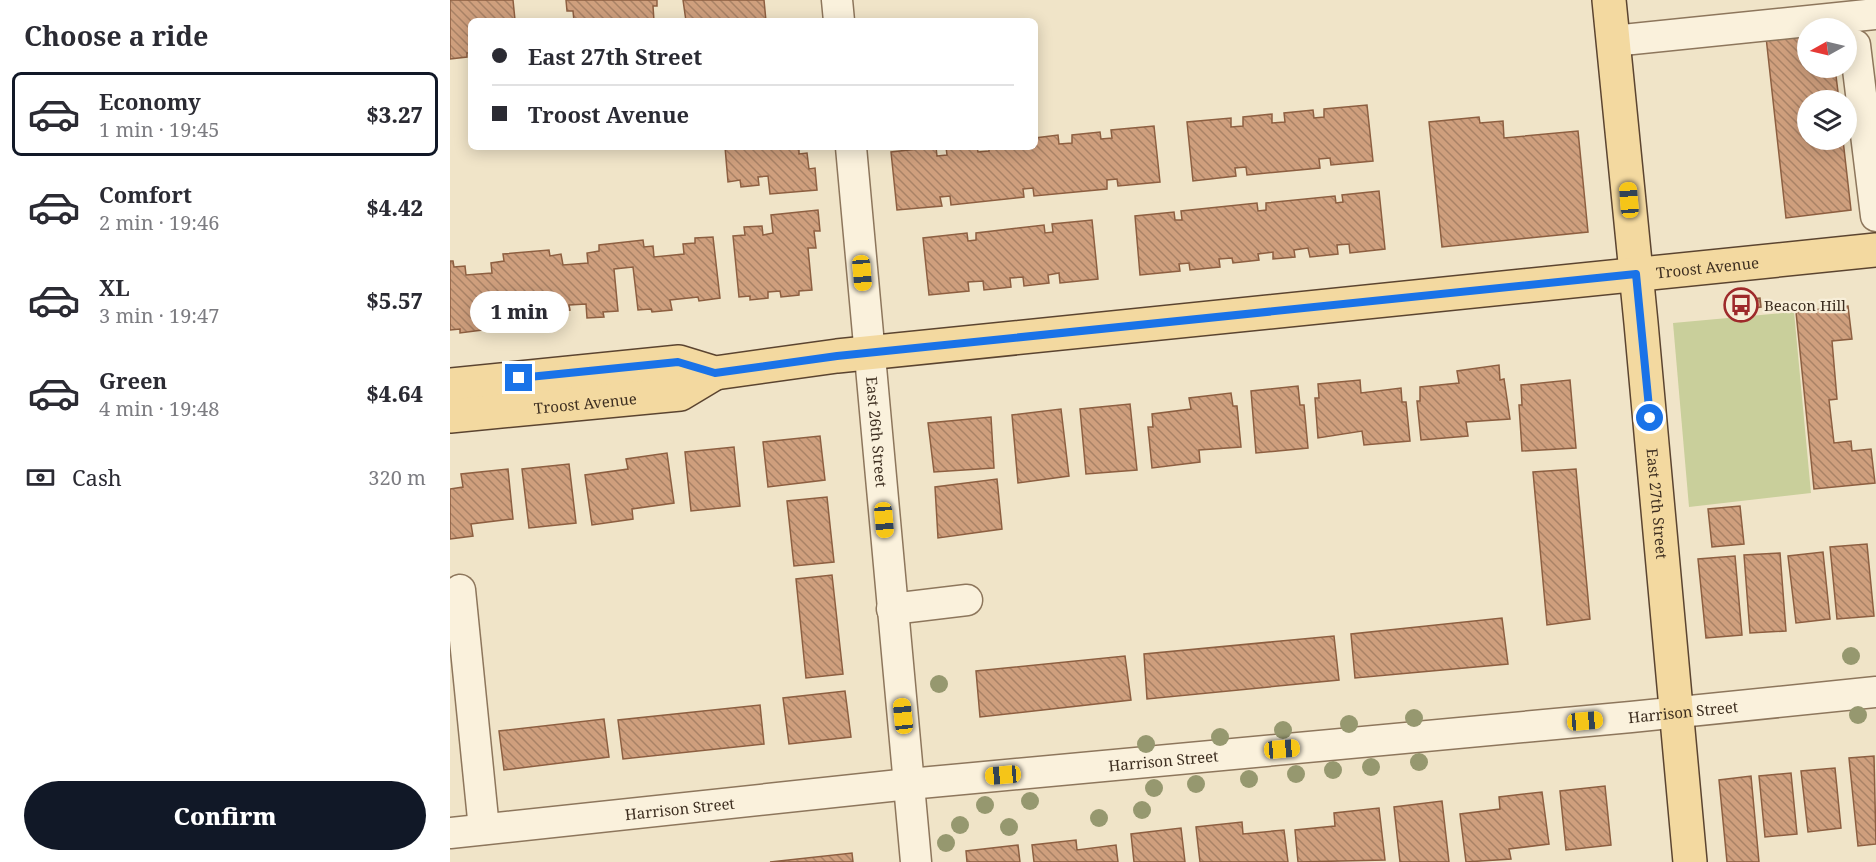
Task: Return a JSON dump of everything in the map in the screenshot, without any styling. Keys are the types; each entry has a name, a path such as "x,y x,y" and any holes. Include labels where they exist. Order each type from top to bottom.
{"main road":[{"name":"East 27th Street","path":"1609,0 1690,862"},
{"name":"Troost Avenue","path":"450,416 680,394 715,373 868,353 1876,250"},
{"name":"Troost Avenue","path":"450,385 678,362 715,373"}],"street":[{"path":"837,0 839,18"},
{"path":"1613,41 1876,14"},
{"path":"1857,61 1876,216"},
{"name":"East 26th Street","path":"851,150 916,862"},
{"path":"460,590 484,829"},
{"path":"892,609 967,600"},
{"name":"Harrison Street","path":"450,833 909,784 1677,713 1876,692"}],"green space":[{"path":"1794,312 1811,493 1689,507 1673,323"}],"building":[{"path":"450,0 513,0 515,18 468,18 467,57 450,59"},
{"path":"566,0 657,0 657,6 653,6 654,18 574,18 573,11 567,11"},
{"path":"683,0 764,0 766,18 686,18"},
{"path":"1797,34 1797,78 1836,78 1838,90 1797,90 1797,150 1844,150 1851,210 1786,218 1766,37"},
{"path":"1367,105 1373,161 1331,165 1330,158 1319,159 1320,168 1247,175 1246,167 1235,168 1236,176 1193,181 1187,122 1231,118 1231,127 1243,126 1243,117 1272,114 1272,123 1285,122 1284,113 1313,110 1314,118 1324,117 1324,109"},
{"path":"1479,117 1480,123 1503,121 1504,138 1578,131 1588,232 1442,247 1429,122"},
{"path":"1154,126 1160,182 1118,186 1117,179 1107,180 1107,189 1034,196 1033,188 1023,189 1024,197 951,205 950,196 940,197 942,206 897,210 891,152 936,150 937,156 947,155 946,150 978,150 978,152 1038,150 1038,138 1058,135 1059,144 1072,143 1072,135 1100,132 1101,139 1112,138 1111,130"},
{"path":"725,150 799,150 799,154 807,153 809,169 815,168 817,190 770,194 768,176 758,177 759,185 741,187 740,180 728,182"},
{"path":"1379,191 1385,249 1350,253 1349,244 1337,245 1338,254 1310,257 1308,248 1294,250 1295,257 1273,259 1273,252 1258,254 1259,260 1233,263 1232,258 1219,259 1220,267 1190,270 1189,263 1179,264 1180,271 1140,275 1135,216 1174,212 1175,220 1182,220 1181,211 1257,203 1258,211 1266,210 1266,203 1335,196 1336,203 1343,202 1342,195"},
{"path":"818,210 820,231 814,231 816,248 808,248 812,290 799,291 799,295 781,297 780,291 768,292 768,298 750,300 750,296 739,297 733,236 745,235 744,227 762,226 763,235 773,233 771,215"},
{"path":"1092,220 1098,279 1060,283 1059,273 1048,275 1049,283 1024,286 1023,277 1010,278 1011,287 984,290 983,281 968,282 969,291 929,295 923,238 967,233 968,241 976,240 976,233 1044,225 1045,233 1053,232 1052,224"},
{"path":"713,237 720,298 699,301 698,297 670,300 672,310 652,312 651,309 638,310 633,267 614,269 618,311 603,312 604,317 587,318 586,304 569,305 570,310 555,312 556,317 506,322 506,318 488,320 488,317 481,318 482,330 460,333 460,329 450,330 450,261 453,261 454,267 465,266 466,275 492,273 491,263 504,261 503,254 549,250 550,256 561,254 563,265 588,263 587,253 599,251 599,245 643,240 644,247 653,246 654,257 684,254 683,244 695,243 695,238"},
{"path":"1760,298 1761,307 1731,311 1729,301"},
{"path":"1848,306 1852,339 1832,341 1837,399 1829,400 1834,443 1851,441 1852,451 1871,449 1875,483 1814,489 1796,312"},
{"path":"1499,365 1500,380 1504,379 1510,419 1466,422 1468,436 1421,440 1417,401 1420,401 1420,387 1459,383 1457,371"},
{"path":"1360,380 1361,393 1401,388 1402,402 1406,402 1410,441 1364,445 1362,431 1318,438 1315,398 1319,398 1318,384"},
{"path":"1570,380 1576,448 1522,451 1519,405 1522,405 1521,385"},
{"path":"1298,386 1300,405 1304,405 1308,448 1256,453 1251,391"},
{"path":"1231,393 1233,406 1237,406 1241,447 1199,450 1200,462 1152,468 1148,427 1153,427 1152,414 1191,409 1189,398"},
{"path":"1130,404 1137,470 1086,474 1080,409"},
{"path":"1061,409 1069,476 1018,483 1012,415"},
{"path":"991,417 994,468 934,472 928,423"},
{"path":"820,436 825,480 768,487 763,442"},
{"path":"734,447 740,506 691,511 685,452"},
{"path":"667,453 674,503 632,509 633,519 592,525 585,475 628,469 626,459"},
{"path":"569,464 576,523 529,528 522,469"},
{"path":"508,469 513,519 471,524 473,536 450,539 450,489 463,487 461,474"},
{"path":"1576,469 1590,619 1547,625 1533,472"},
{"path":"997,479 1002,529 938,538 935,487"},
{"path":"827,497 834,562 794,566 787,501"},
{"path":"1740,506 1744,544 1712,547 1708,509"},
{"path":"1867,544 1874,616 1837,619 1830,547"},
{"path":"1823,552 1830,619 1796,623 1788,556"},
{"path":"1780,553 1786,631 1750,633 1744,555"},
{"path":"1735,556 1742,635 1706,638 1698,559"},
{"path":"832,575 843,674 806,678 796,579"},
{"path":"1502,618 1508,664 1355,678 1351,634"},
{"path":"1334,636 1339,680 1147,699 1144,654"},
{"path":"1125,656 1131,700 980,717 976,671"},
{"path":"845,691 851,737 789,744 783,698"},
{"path":"760,705 764,744 623,759 618,720"},
{"path":"604,719 609,757 504,770 499,731"},
{"path":"1874,756 1876,844 1858,846 1849,758"},
{"path":"1835,768 1841,828 1808,832 1801,771"},
{"path":"1791,773 1797,834 1765,837 1759,776"},
{"path":"1751,776 1759,862 1727,862 1719,780"},
{"path":"1605,786 1611,845 1566,850 1560,791"},
{"path":"1542,792 1549,844 1509,849 1511,859 1466,862 1460,814 1500,809 1499,797"},
{"path":"1442,801 1449,862 1400,862 1394,807"},
{"path":"1379,808 1385,860 1298,862 1295,830 1335,826 1334,813"},
{"path":"1242,822 1243,834 1284,830 1288,862 1200,862 1196,827"},
{"path":"1181,828 1185,862 1134,862 1131,834"},
{"path":"1076,840 1077,850 1116,845 1118,862 1034,862 1032,845"},
{"path":"1018,845 1020,862 967,862 966,851"},
{"path":"852,853 853,862 770,862"}],"place":[{"name":"Beacon Hill","path":"1741,305"}],"route":[{"path":"519,378 678,362 715,373 837,356 1636,274 1650,418"}]}
